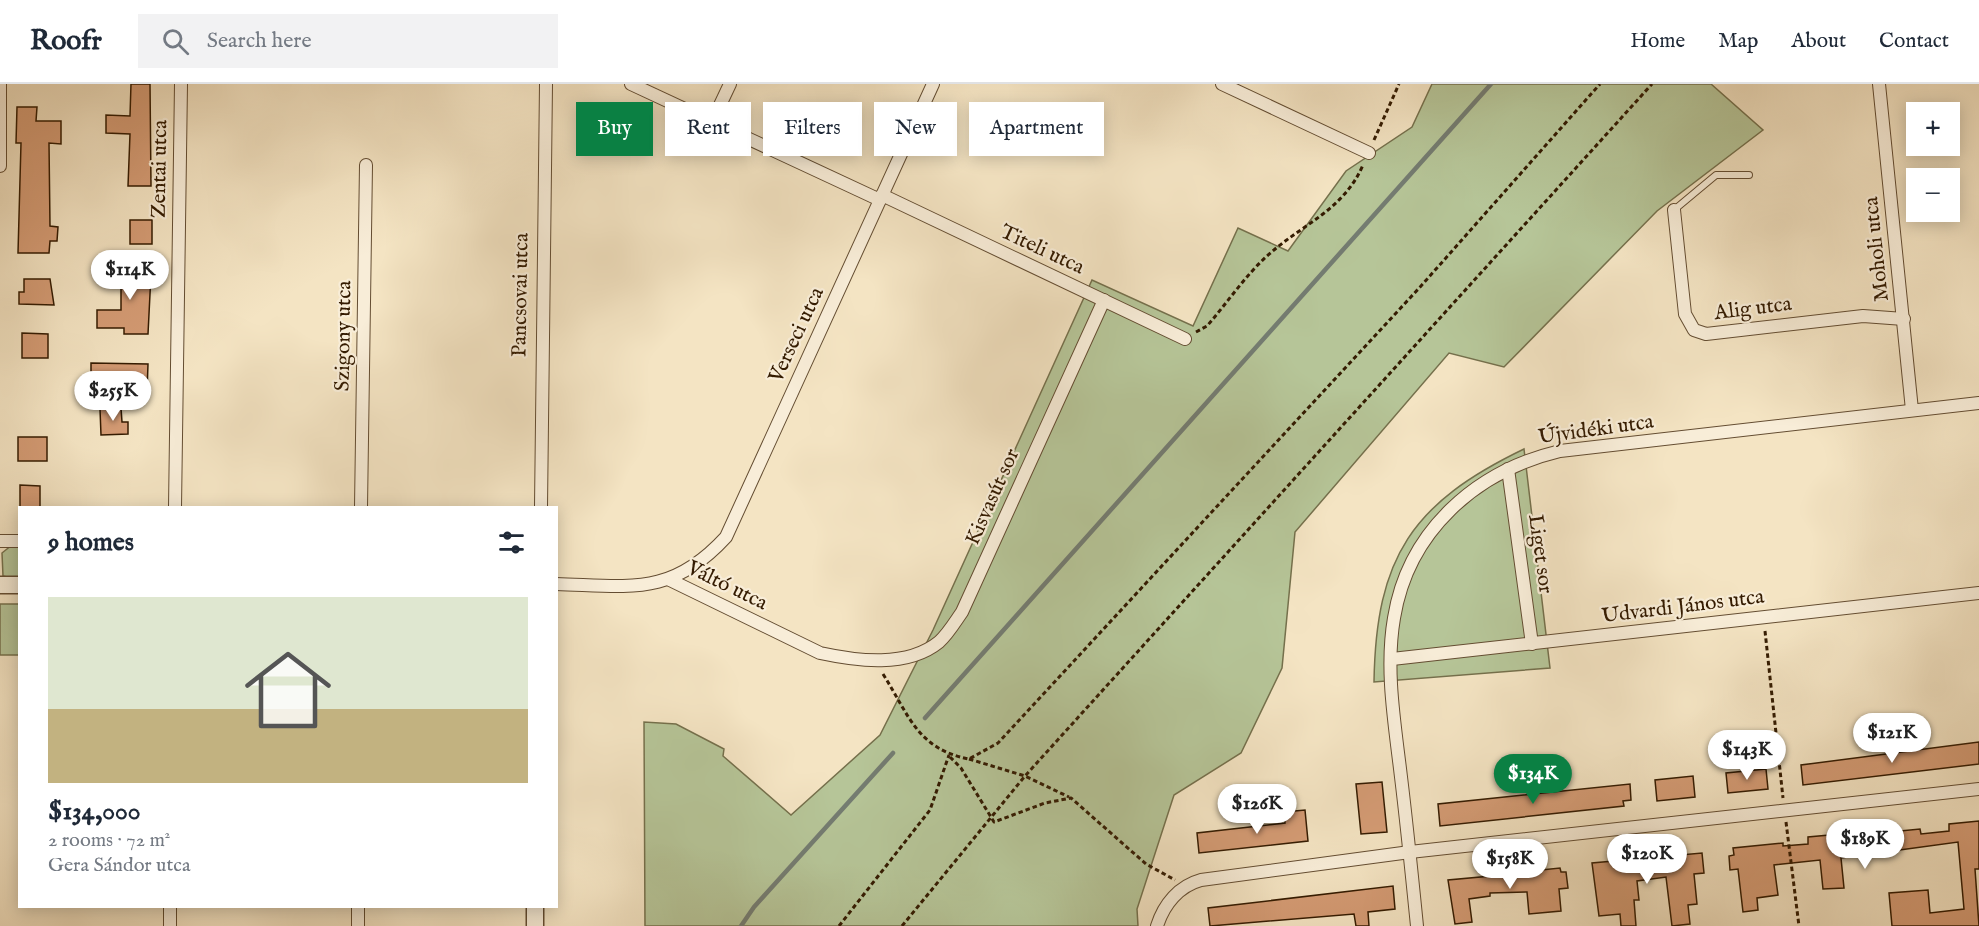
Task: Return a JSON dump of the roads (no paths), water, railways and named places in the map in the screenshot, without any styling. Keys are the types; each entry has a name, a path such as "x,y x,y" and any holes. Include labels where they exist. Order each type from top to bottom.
{"street":[{"path":"0,84 0,166"},
{"name":"Zentai utca","path":"175,506 181,84"},
{"name":"Pancsovai utca","path":"542,506 546,84"},
{"name":"Titeli utca","path":"631,84 669,102"},
{"path":"721,102 730,84"},
{"name":"Verseci utca","path":"670,580 692,569 726,537 933,84"},
{"path":"1222,84 1369,153"},
{"name":"Moholi utca","path":"1879,84 1912,410"},
{"name":"Titeli utca","path":"751,140 1185,339"},
{"name":"Szigony utca","path":"361,506 366,165"},
{"name":"Alig utca","path":"1674,210 1685,314 1694,330 1706,334 1863,316 1904,319"},
{"name":"Kisvasút sor","path":"874,660 900,658 923,652 940,641 962,612 1104,300"},
{"name":"Újvidéki utca","path":"1417,926 1391,693 1398,599 1422,543 1460,499 1508,469 1536,457 1560,451 1979,403"},
{"name":"Liget sor","path":"1508,469 1532,644"},
{"path":"0,541 18,541"},
{"name":"Váltó utca","path":"558,584 644,586 670,580 820,653 847,659 874,660"},
{"path":"0,585 18,585"},
{"name":"Udvardi János utca","path":"1392,659 1979,592"},
{"path":"1157,926 1173,897 1187,884 1249,872 1979,789"},
{"path":"170,908 170,926"},
{"path":"358,908 358,926"},
{"path":"535,908 535,926"}],"lane":[{"path":"1674,210 1716,175 1749,175"}],"waterway":[{"path":"925,718 1491,84"},
{"path":"741,926 754,907 893,753"}]}
